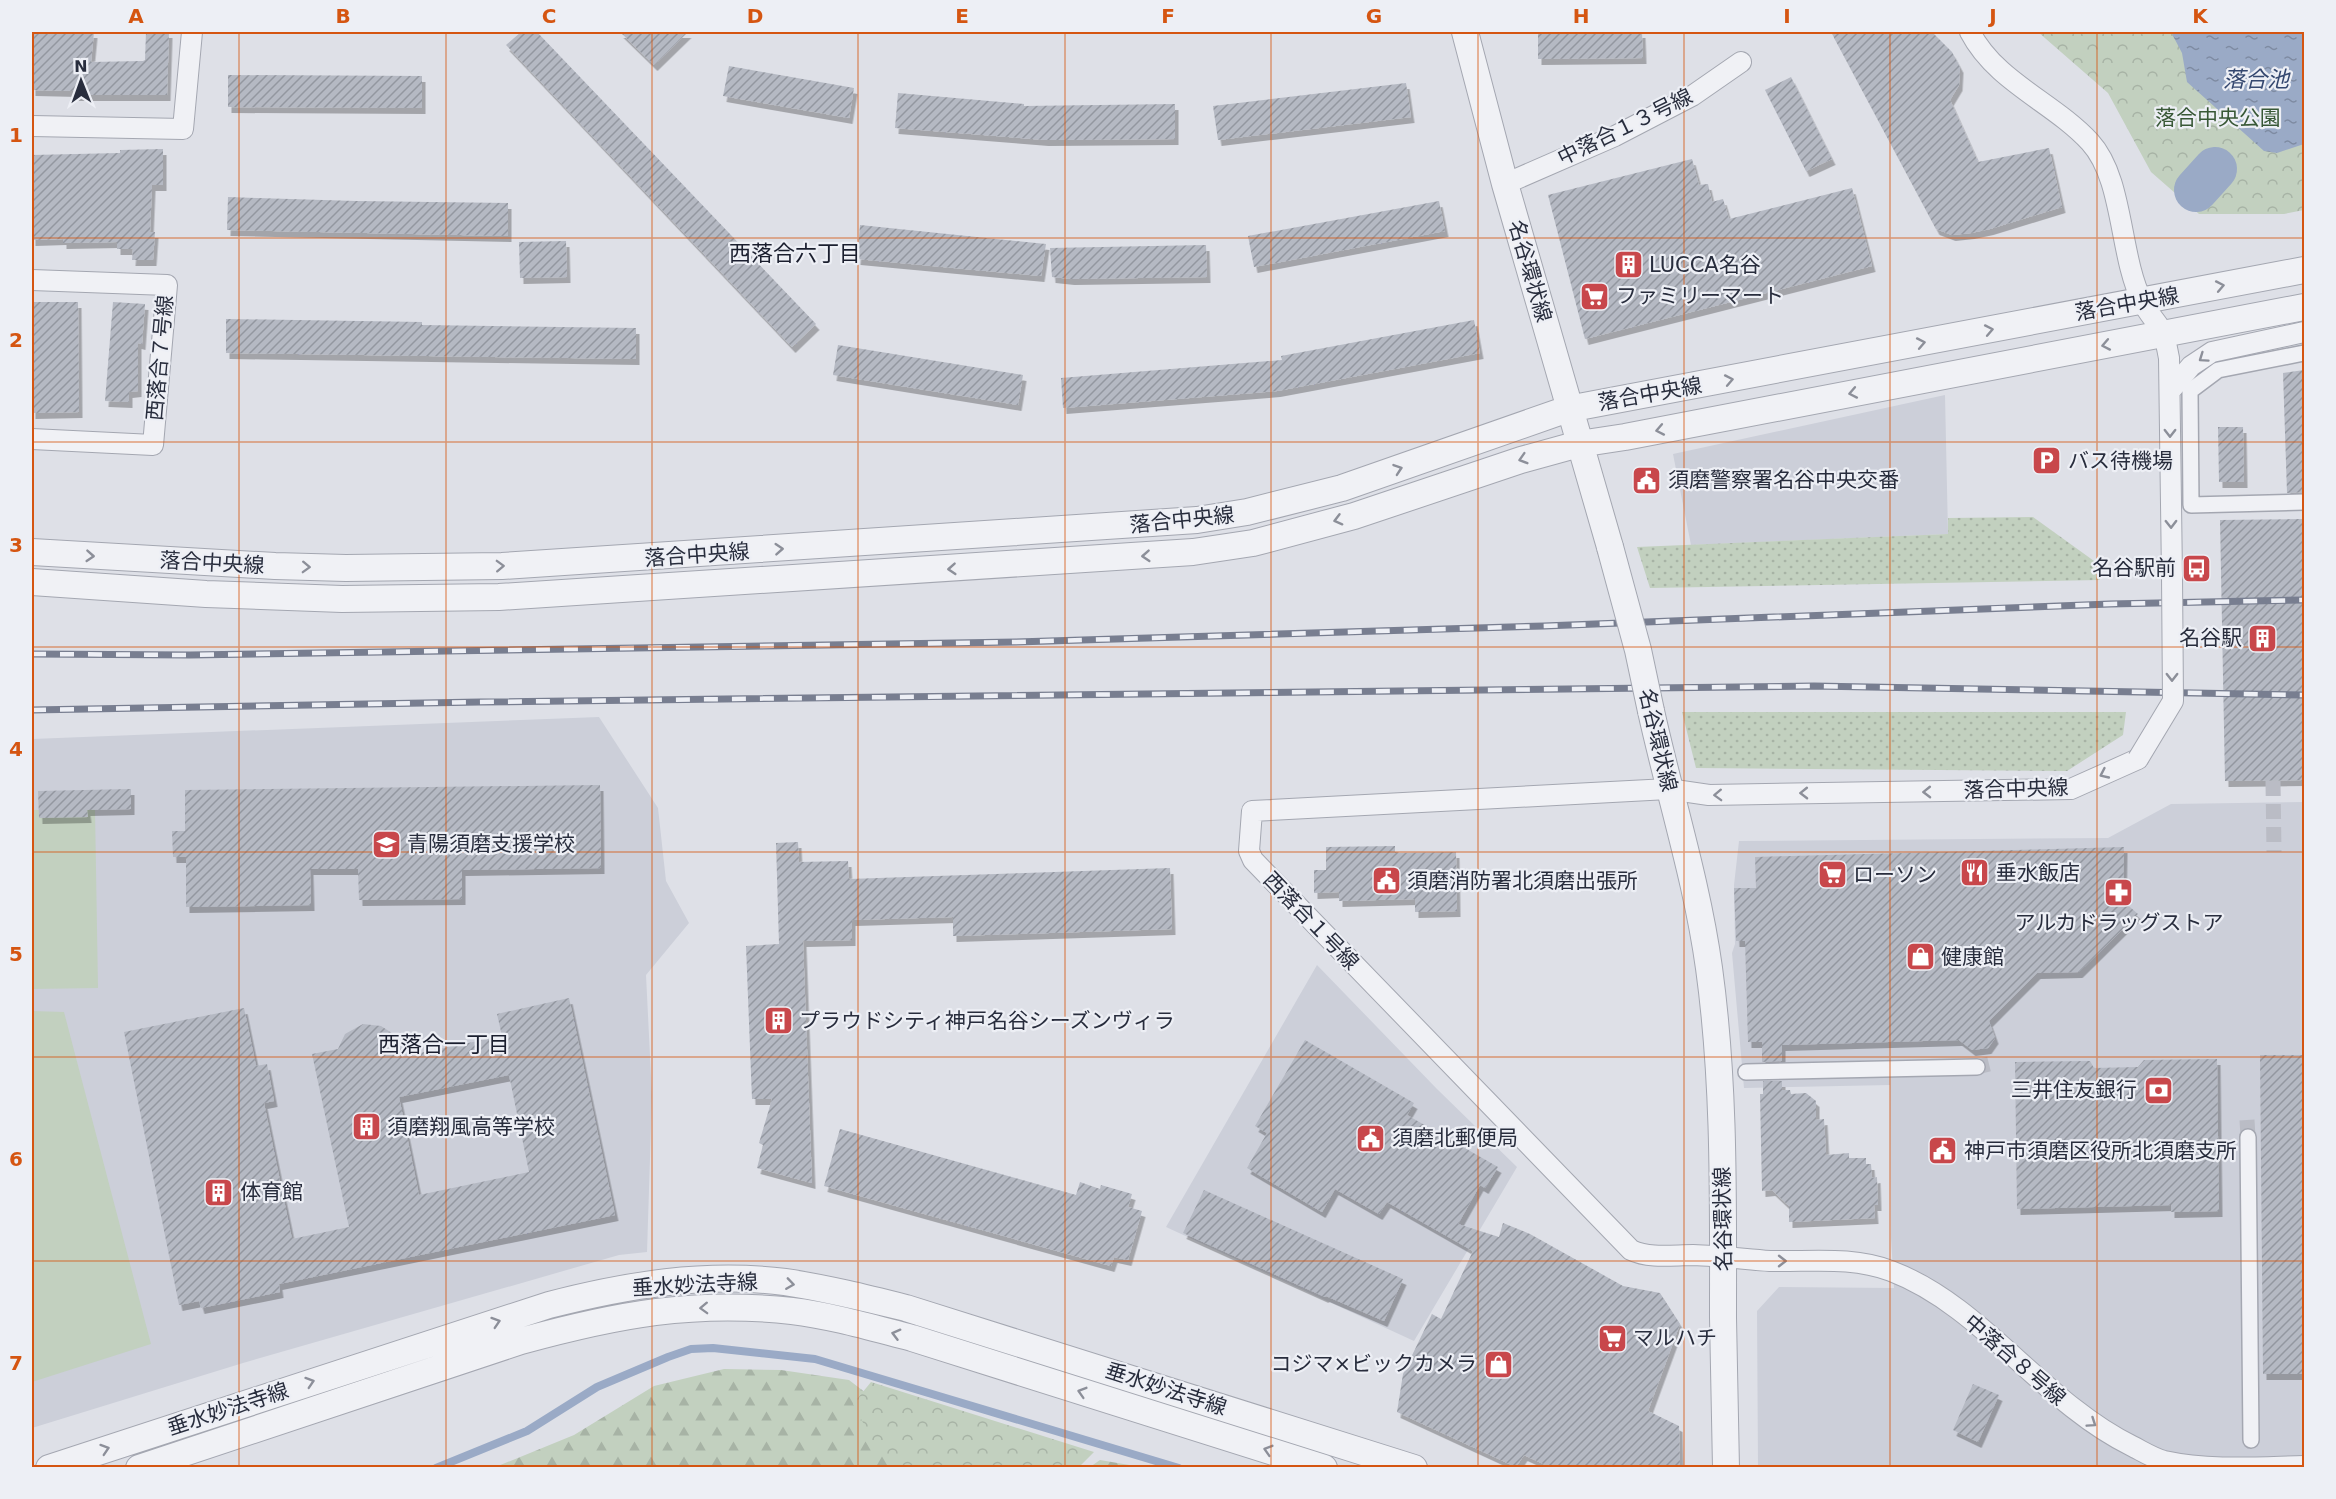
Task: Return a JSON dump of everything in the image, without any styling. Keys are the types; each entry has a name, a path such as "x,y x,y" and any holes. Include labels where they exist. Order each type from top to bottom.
{"street":[{"path":"32,126 183,129 192,32"},
{"name":"名谷環状線","path":"1465,32 1505,184 1638,650 1666,779 1688,856 1709,968 1721,1125 1726,1467"},
{"path":"1970,32 1987,57 2001,71 2074,125 2096,149 2107,169 2130,270 2142,301 2163,333"},
{"name":"中落合１３号線","path":"1505,184 1615,136 1692,96 1741,62"},
{"name":"落合中央線","path":"32,552 275,566 346,568 502,566 1197,520 1247,512 1342,488 1568,409 2304,270"},
{"name":"西落合７号線","path":"32,280 167,285 153,445 32,439"},
{"name":"落合中央線","path":"32,582 206,594 342,599 499,597 1181,553 1253,543 1354,516 1521,460 1579,444 2304,307"},
{"path":"2170,391 2191,366 2212,352 2304,332"},
{"name":"落合中央線","path":"1666,779 1709,795 2071,789 2138,759 2173,701 2170,391 2169,358 2163,333"},
{"path":"2304,353 2218,370 2190,391 2192,505 2304,502"},
{"path":"2270,503 2270,519"},
{"name":"西落合１号線","path":"1666,779 1252,811 1249,851 1251,858 1261,869 1631,1250 1645,1255 1724,1257"},
{"path":"1746,1072 1977,1067"},
{"path":"2248,1137 2251,1440"},
{"name":"中落合８号線","path":"1724,1257 1770,1261 1840,1260 1890,1271 1934,1293 1980,1328 2091,1424 2162,1460 2233,1467 2304,1466"},
{"name":"垂水妙法寺線","path":"49,1467 549,1305 627,1287 721,1279 793,1284 852,1294 906,1308 1414,1467"},
{"name":"垂水妙法寺線","path":"139,1467 521,1341 583,1324 648,1311 732,1307 794,1311 912,1338 1324,1467"}],"shaded area":[{"path":"1945,395 1948,534 1691,545 1673,454"},
{"path":"599,717 658,808 666,881 689,923 646,975 652,1096 647,1252 619,1255 243,1363 32,1428 32,739"},
{"path":"2304,802 2304,1467 1758,1467 1757,1311 1779,1287 1894,1288 1891,1238 1890,1085 1744,1088 1732,953 1735,944 1734,885 1739,841 2108,838 2171,804"},
{"path":"1317,965 1437,1089 1517,1167 1414,1341 1166,1227"}],"green space":[{"name":"落合中央公園","path":"2038,32 2304,32 2304,210 2284,214 2199,214 2151,172 2108,93"},
{"path":"2033,517 2101,566 2100,580 1650,588 1637,547 1948,534 1948,518"},
{"path":"1682,712 2126,712 2123,735 2067,771 1696,768"},
{"path":"95,809 98,988 32,989 32,810"},
{"path":"32,1011 64,1012 151,1344 32,1382"},
{"path":"724,1369 781,1370 849,1380 964,1468 493,1468 574,1435 654,1386"},
{"path":"871,1382 1094,1452 1079,1467 906,1467 876,1447 853,1404"},
{"path":"1100,1460 1141,1467 1090,1467"}],"water":[{"name":"落合池","path":"2171,32 2304,32 2304,144 2277,153 2264,151 2187,82 2182,53"}],"building":[{"path":"32,32 94,32 91,62 143,61 145,60 146,32 169,32 167,95 75,95 75,91 32,90"},
{"path":"521,32 537,32 816,324 792,347 506,45"},
{"path":"620,32 688,32 654,65"},
{"path":"1538,32 1642,32 1643,58 1538,59"},
{"path":"1831,32 1932,32 1952,52 1960,67 1959,85 1950,100 1978,162 2049,148 2062,207 1971,233 1952,235 1936,229"},
{"path":"729,66 854,88 849,118 723,96"},
{"path":"228,75 422,76 422,108 228,107"},
{"path":"1791,77 1832,159 1806,171 1765,90"},
{"path":"1406,83 1411,117 1218,140 1213,106"},
{"path":"898,93 1024,104 1024,106 1175,104 1175,139 1045,140 895,128"},
{"path":"163,149 163,185 152,185 150,232 155,232 153,260 132,260 133,249 117,249 117,242 63,243 63,239 32,240 32,155 120,153 120,150"},
{"path":"1692,159 1699,185 1708,184 1712,202 1723,199 1729,219 1852,188 1872,266 1585,339 1548,195"},
{"path":"228,197 508,203 508,236 227,230"},
{"path":"1439,201 1445,231 1254,267 1248,236"},
{"path":"860,225 1046,244 1041,276 857,259"},
{"path":"566,241 567,277 520,278 519,242"},
{"path":"1206,245 1207,277 1071,279 1052,277 1050,248"},
{"path":"32,302 78,302 79,412 32,413"},
{"path":"113,302 145,304 142,344 138,343 138,391 129,392 129,402 105,401"},
{"path":"226,319 636,328 636,359 226,353"},
{"path":"1474,320 1480,353 1277,391 1063,408 1061,378 1282,360 1281,356"},
{"path":"838,345 1023,375 1018,405 833,375"},
{"path":"2304,370 2304,492 2287,493 2283,373"},
{"path":"2218,427 2243,427 2244,482 2219,482"},
{"name":"名谷駅","path":"2304,519 2304,780 2225,781 2220,520"},
{"name":"青陽須磨支援学校","path":"600,785 601,868 462,870 462,899 359,900 358,869 310,869 311,905 186,907 186,857 173,857 172,831 185,831 185,790"},
{"path":"131,789 131,809 87,810 88,817 39,818 38,791"},
{"path":"798,842 799,862 848,861 849,879 1170,868 1172,929 953,936 953,917 852,920 852,940 803,941 812,1183 757,1168 763,1145 759,1143 772,1099 752,1099 746,946 779,944 776,843"},
{"name":"須磨消防署北須磨出張所","path":"1395,846 1395,853 1456,852 1457,911 1415,912 1415,899 1339,901 1339,892 1314,893 1314,870 1326,870 1326,847"},
{"name":"健康館","path":"2124,847 2123,901 2138,914 2079,972 2037,973 1989,1021 1995,1038 1988,1048 1972,1050 1959,1040 1782,1045 1782,1061 1762,1062 1762,1042 1748,1042 1745,941 1736,941 1734,888 1756,888 1755,857"},
{"path":"569,998 615,1215 279,1284 280,1292 201,1308 199,1301 179,1305 124,1032 244,1008 256,1066 267,1064 274,1101 264,1103 292,1239 349,1227 312,1054 338,1049 345,1034 363,1024 381,1026 395,1035 400,1057 502,1036 497,1014","holes":["509,1075 529,1172 419,1195 399,1097"]},
{"path":"1305,1040 1414,1103 1407,1115 1498,1167 1485,1188 1480,1185 1458,1224 1499,1237 1503,1223 1530,1234 1623,1286 1660,1293 1680,1324 1648,1411 1679,1426 1680,1467 1550,1467 1524,1455 1516,1467 1397,1412 1403,1374 1432,1314 1441,1319 1473,1251 1387,1202 1379,1214 1335,1189 1322,1212 1247,1168 1267,1133 1255,1126"},
{"path":"2260,1055 2304,1055 2304,1374 2263,1374"},
{"path":"2217,1059 2219,1211 2171,1212 2171,1205 2017,1209 2015,1062 2090,1061 2094,1068 2138,1067 2144,1060"},
{"path":"1763,1081 1782,1081 1782,1090 1790,1090 1791,1094 1806,1093 1816,1101 1816,1120 1824,1119 1826,1155 1849,1153 1849,1158 1866,1158 1866,1164 1871,1164 1872,1178 1877,1177 1878,1205 1874,1205 1875,1218 1789,1222 1789,1206 1772,1190 1762,1191 1760,1094 1763,1094"},
{"path":"840,1129 1076,1195 1080,1182 1100,1189 1101,1185 1132,1194 1128,1207 1142,1211 1128,1260 1114,1257 1111,1266 824,1186"},
{"path":"1204,1190 1403,1279 1384,1321 1183,1233"},
{"path":"1973,1384 1999,1395 1978,1442 1953,1430"}],"waterway":[{"path":"2196,190 2215,169"},
{"path":"436,1468 527,1431 597,1387 691,1349 713,1348 815,1359 1179,1468"}],"tunnel":[{"path":"2273,781 2274,852"},
{"path":"1977,1067 1989,1064"},
{"path":"2247,1120 2248,1137"}],"railway":[{"path":"32,654 190,655 1016,642 1544,626 2110,604 2304,600"},
{"path":"32,710 480,702 1814,686 2304,695"}],"place":[{"name":"LUCCA名谷","path":"1628,265"},
{"name":"ファミリーマート","path":"1595,296"},
{"name":"バス待機場","path":"2047,461"},
{"name":"須磨警察署名谷中央交番","path":"1647,480"},
{"name":"名谷駅前","path":"2197,568"},
{"name":"名谷駅","path":"2263,638"},
{"name":"青陽須磨支援学校","path":"386,844"},
{"name":"垂水飯店","path":"1975,873"},
{"name":"ローソン","path":"1832,875"},
{"name":"須磨消防署北須磨出張所","path":"1386,881"},
{"name":"アルカドラッグストア","path":"2119,892"},
{"name":"健康館","path":"1920,957"},
{"name":"プラウドシティ神戸名谷シーズンヴィラ","path":"778,1021"},
{"name":"三井住友銀行","path":"2158,1090"},
{"name":"須磨翔風高等学校","path":"366,1127"},
{"name":"須磨北郵便局","path":"1371,1138"},
{"name":"神戸市須磨区役所北須磨支所","path":"1943,1151"},
{"name":"体育館","path":"219,1192"},
{"name":"マルハチ","path":"1612,1338"},
{"name":"コジマ×ビックカメラ","path":"1498,1364"}],"district":[{"name":"西落合六丁目","path":"795,253"},
{"name":"西落合一丁目","path":"444,1044"}]}
